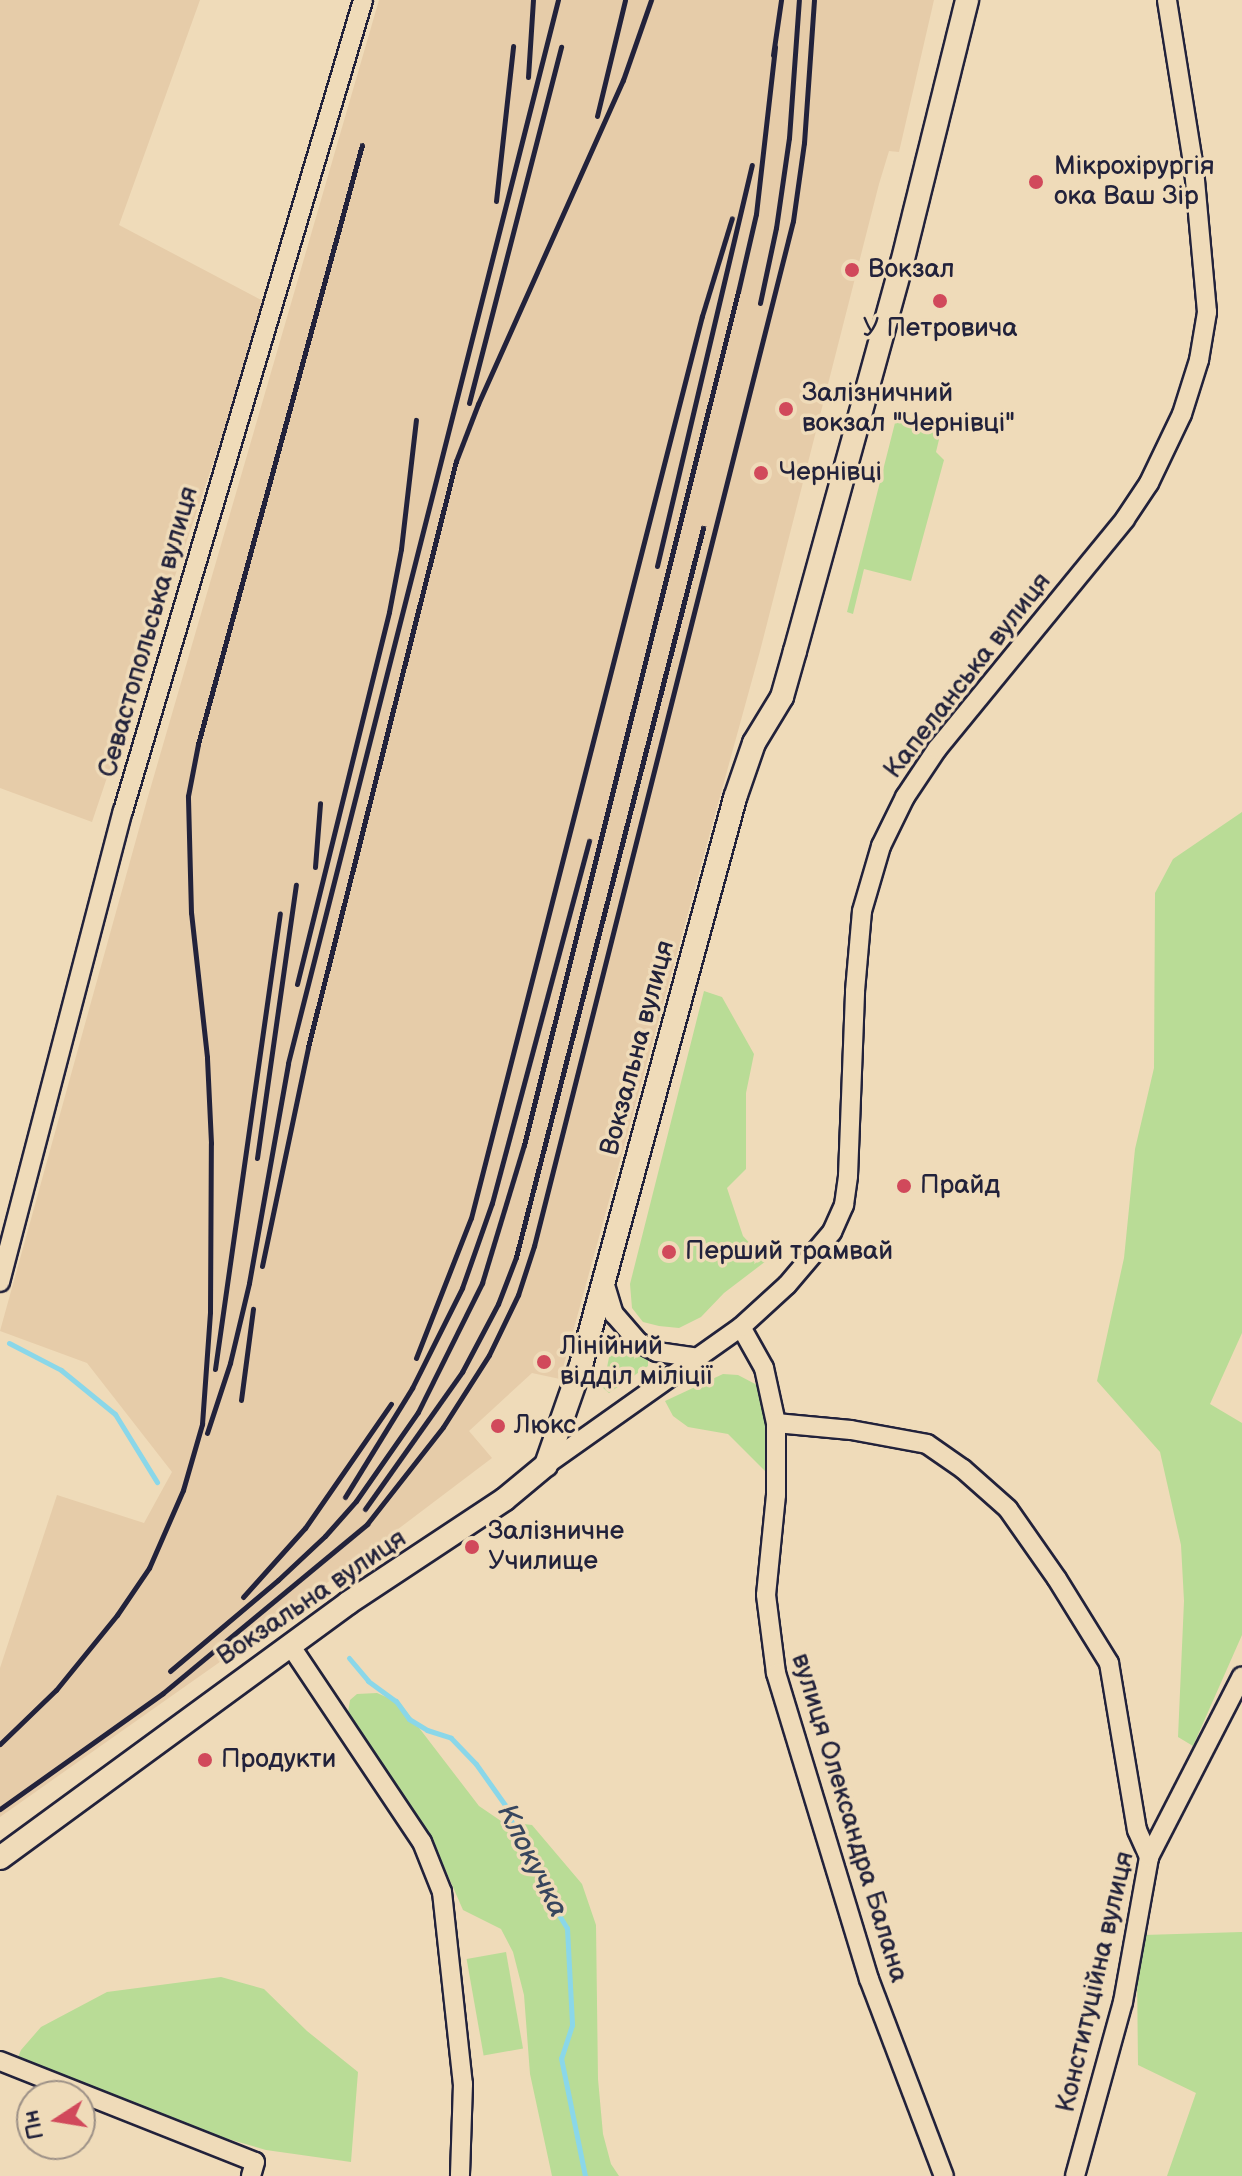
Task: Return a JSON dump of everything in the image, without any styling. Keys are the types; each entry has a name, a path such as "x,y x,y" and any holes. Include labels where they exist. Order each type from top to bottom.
{"main road":[{"name":"Вокзальна вулиця","path":"0,1858 290,1645 505,1499 546,1465 587,1345 739,783 754,743 782,697 902,263 967,0"}],"street":[{"name":"Севастопольська вулиця","path":"0,1282 123,811 363,0"},
{"name":"Капеланська вулиця","path":"546,1465 694,1357 741,1327 815,1254 832,1232 844,1205 862,911 881,846 905,797 937,749 1131,510 1173,436 1191,388 1204,337 1205,269 1194,169 1167,0"},
{"path":"604,1282 614,1314 624,1329 657,1352 694,1357"},
{"name":"вулиця Олександра Балана","path":"741,1327 764,1368 776,1423 776,1495 766,1595 776,1673 869,1979 944,2176"},
{"path":"587,1345 600,1332 624,1329"},
{"path":"776,1423 851,1430 927,1444 963,1469 1008,1509 1057,1579 1109,1663 1137,1830 1149,1857"},
{"path":"290,1645 422,1842 442,1892 463,2084 460,2176"},
{"name":"Конституційна вулиця","path":"1075,2176 1123,2002 1149,1857 1242,1676"},
{"path":"0,2061 255,2162 251,2176"}],"shaded area":[{"path":"0,0 200,0 119,225 267,303 92,822 0,788"},
{"path":"379,0 934,0 899,152 889,151 879,184 760,651 560,1379 532,1373 469,1431 492,1458 258,1635 0,1817 0,1668 57,1495 144,1523 172,1472 87,1363 0,1331 147,800"}],"green space":[{"path":"897,415 942,427 936,452 944,460 911,581 864,569 853,614 847,612"},
{"path":"1242,812 1242,1333 1210,1404 1242,1423 1242,1635 1193,1746 1178,1737 1184,1601 1181,1545 1160,1452 1097,1381 1124,1258 1135,1149 1154,1068 1155,893 1173,859"},
{"path":"704,991 722,997 754,1054 746,1093 746,1169 727,1188 743,1236 766,1261 724,1293 701,1317 679,1328 659,1326 643,1322 632,1308 630,1284"},
{"path":"620,1338 648,1358 648,1366 609,1393 603,1388 612,1342"},
{"path":"723,1374 738,1375 759,1386 768,1424 766,1472 728,1434 688,1427 673,1416 665,1401"},
{"path":"377,1693 400,1703 479,1806 501,1821 532,1825 582,1884 596,1925 598,2079 603,2134 611,2164 619,2176 552,2176 530,2074 524,1995 513,1952 501,1929 463,1910 431,1837 348,1713 350,1700 357,1694"},
{"path":"1242,1932 1242,2176 1167,2176 1196,2093 1138,2065 1137,1971 1144,1935"},
{"path":"506,1952 523,2049 484,2055 467,1959"},
{"path":"221,1977 264,1989 307,2031 358,2072 351,2162 266,2150 183,2126 96,2094 96,2080 58,2080 15,2064 21,2050 41,2027 107,1992"}],"waterway":[{"path":"9,1343 61,1370 115,1414 157,1482"},
{"name":"Клокучка","path":"349,1658 368,1681 396,1701 409,1719 427,1730 451,1738 476,1764 505,1805 525,1856 552,1891 556,1910 567,1928 572,2025 561,2058 585,2176"}],"railway":[{"path":"528,77 533,0"},
{"path":"207,1433 230,1363 249,1283 288,1063 558,0"},
{"path":"597,116 625,0"},
{"path":"262,1266 308,1047 456,461 478,404 623,80 651,0"},
{"path":"773,55 781,0"},
{"path":"760,303 776,228 789,138 799,0"},
{"path":"0,1809 163,1693 367,1524 443,1427 489,1355 518,1295 534,1246 793,221 804,143 814,0"},
{"path":"496,201 513,46"},
{"path":"469,403 561,47"},
{"path":"170,1671 278,1580 325,1536 356,1501 418,1412 482,1283 524,1145 738,292 756,214 775,47"},
{"path":"0,1744 56,1690 117,1615 149,1568 183,1490 202,1424 210,1312 211,1143 207,1057 191,913 188,796 198,744 362,145"},
{"path":"657,566 752,165"},
{"path":"416,1358 471,1218 702,316 732,218"},
{"path":"297,984 389,612 401,549 416,420"},
{"path":"365,1509 462,1372 498,1304 516,1257 703,528"},
{"path":"315,867 320,803"},
{"path":"345,1497 412,1388 462,1288 492,1203 589,841"},
{"path":"257,1158 296,885"},
{"path":"215,1369 280,914"},
{"path":"241,1400 253,1309"},
{"path":"243,1597 305,1528 391,1404"}],"place":[{"name":"Мікрохірургія ока Ваш Зір","path":"1036,182"},
{"name":"Вокзал","path":"852,270"},
{"name":"У Петровича","path":"940,301"},
{"name":"Залізничний вокзал \"Чернівці\"","path":"786,409"},
{"name":"Чернівці","path":"761,473"},
{"name":"Прайд","path":"904,1186"},
{"name":"Перший трамвай","path":"669,1252"},
{"name":"Лінійний відділ міліції","path":"544,1362"},
{"name":"Люкс","path":"498,1426"},
{"name":"Залізничне Училище","path":"472,1547"},
{"name":"Продукти","path":"205,1760"}]}
